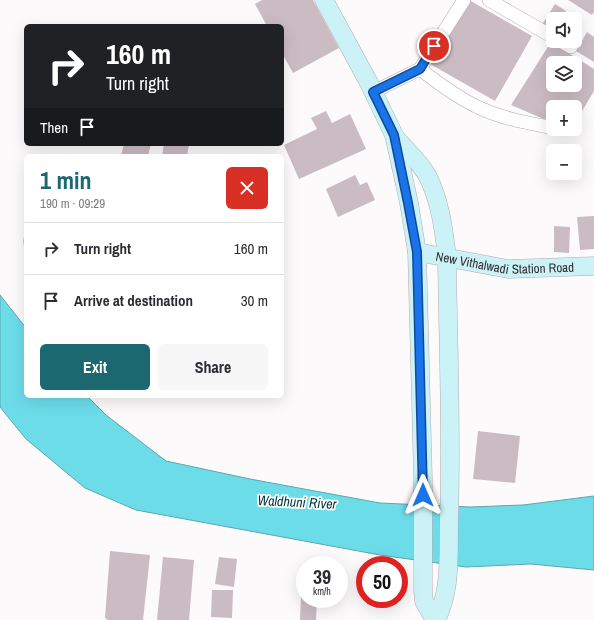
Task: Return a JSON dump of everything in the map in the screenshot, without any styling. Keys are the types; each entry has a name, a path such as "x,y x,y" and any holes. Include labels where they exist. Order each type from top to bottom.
{"main road":[{"path":"324,0 394,135 426,174 436,198 443,226 447,258 450,479 447,587 444,605 435,620 424,601 423,590 423,479 417,252 394,135"},
{"name":"New Vithalwadi Station Road","path":"417,252 508,269 594,266"}],"street":[{"path":"373,92 420,69 464,0"},
{"path":"489,0 546,33"},
{"path":"420,69 441,86 482,109 515,120 546,127"}],"water":[{"name":"Waldhuni River","path":"0,295 24,325 24,398 89,398 106,415 166,461 250,479 380,503 470,507 523,505 594,496 594,570 531,564 466,567 408,559 408,556 380,555 136,510 85,488 26,439 0,407"}],"building":[{"path":"262,0 313,0 339,48 293,73 284,57 284,24 266,24 255,4"},
{"path":"469,0 532,36 495,101 430,64"},
{"path":"568,0 594,0 594,12 592,15"},
{"path":"555,4 566,11 565,12 550,12"},
{"path":"546,18 546,28 541,26"},
{"path":"587,32 594,37 594,62 576,51 578,48 582,48 582,41"},
{"path":"547,48 561,48 573,56 546,56 546,92 582,92 582,61 594,69 594,91 582,111 582,100 546,100 546,120 511,105"},
{"path":"326,111 332,123 350,114 366,149 299,179 284,145 317,129 311,118"},
{"path":"124,146 150,146 148,154 122,154"},
{"path":"164,146 189,146 187,154 162,154"},
{"path":"355,175 360,185 367,182 375,200 338,217 326,189"},
{"path":"594,216 594,249 580,250 577,217"},
{"path":"554,226 570,227 569,253 554,252"},
{"path":"478,431 520,436 515,483 473,479"},
{"path":"110,551 150,555 143,620 108,620 105,618"},
{"path":"163,557 194,560 189,620 157,620"},
{"path":"219,557 237,559 234,587 215,584"},
{"path":"212,590 233,590 232,618 211,617"},
{"path":"301,608 317,608 316,620 300,620"}],"route":[{"path":"423,495 417,252 394,135 373,92 420,69 434,46"}]}
